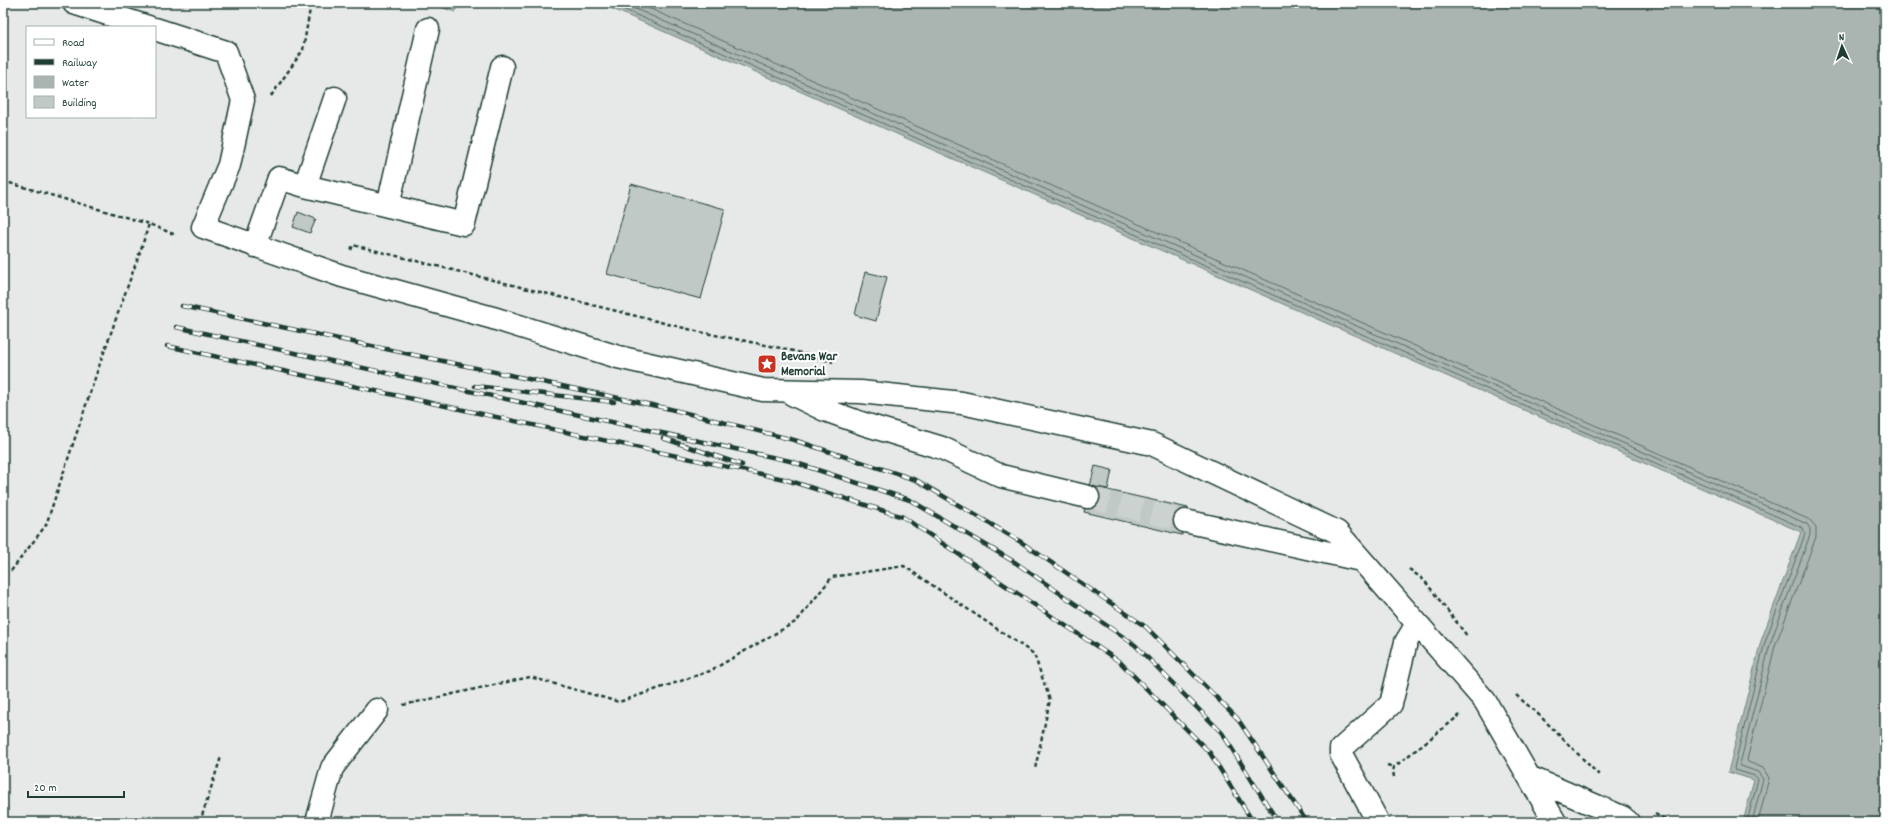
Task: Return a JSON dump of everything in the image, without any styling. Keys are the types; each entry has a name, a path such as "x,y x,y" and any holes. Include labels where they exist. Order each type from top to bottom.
{"lane":[{"path":"74,3 145,26"},
{"path":"156,29 226,52 243,100 229,165 203,227 255,246 377,286 493,318 618,357 763,390 861,392 962,402 1152,444 1337,532 1483,698 1555,822"},
{"path":"388,206 428,29"},
{"path":"255,246 279,178 305,186 464,224 502,67"},
{"path":"305,186 335,98"},
{"path":"785,390 825,410 857,422 942,448 1001,476 1088,497"},
{"path":"1185,521 1361,560"},
{"path":"1378,822 1341,754 1341,749 1391,704 1405,645 1417,624"},
{"path":"317,822 332,768 377,710"},
{"path":"1529,777 1622,817 1628,822"}],"path":[{"path":"267,102 303,50 311,3"},
{"path":"3,181 149,224 180,236"},
{"path":"11,571 46,525 98,369 149,224"},
{"path":"377,710 530,677 619,702 710,670 797,621 832,576 904,566 1034,654 1050,700 1035,769"},
{"path":"1394,777 1394,767 1483,698"},
{"path":"200,822 221,756"},
{"path":"1387,765 1394,767"}],"shaded area":[{"path":"3,3 428,3 455,12 459,3 599,3 1802,532 1761,641 1729,772 1755,780 1743,822 3,822"}],"water":[{"path":"429,3 459,3 455,12"},
{"path":"599,3 1885,3 1885,822 1743,822 1754,780 1728,772 1761,641 1801,532"}],"building":[{"path":"631,184 725,209 701,299 607,274"},
{"path":"298,212 316,219 310,233 293,227"},
{"path":"865,272 887,277 876,321 855,315"},
{"path":"1095,466 1112,470 1108,489 1090,486"},
{"path":"1090,486 1188,508 1182,535 1084,512"}],"tunnel":[{"path":"1088,497 1185,521"}],"railway":[{"path":"182,306 666,408 794,440 916,480 1021,542 1146,627 1237,718 1307,822"},
{"path":"176,327 790,461 910,500 1016,563 1135,645 1222,733 1278,822"},
{"path":"167,346 784,479 903,517 1120,662 1210,753 1253,822"},
{"path":"475,386 614,402"},
{"path":"663,438 742,465"}],"place":[{"name":"Bevans War Memorial","path":"767,364"}]}
